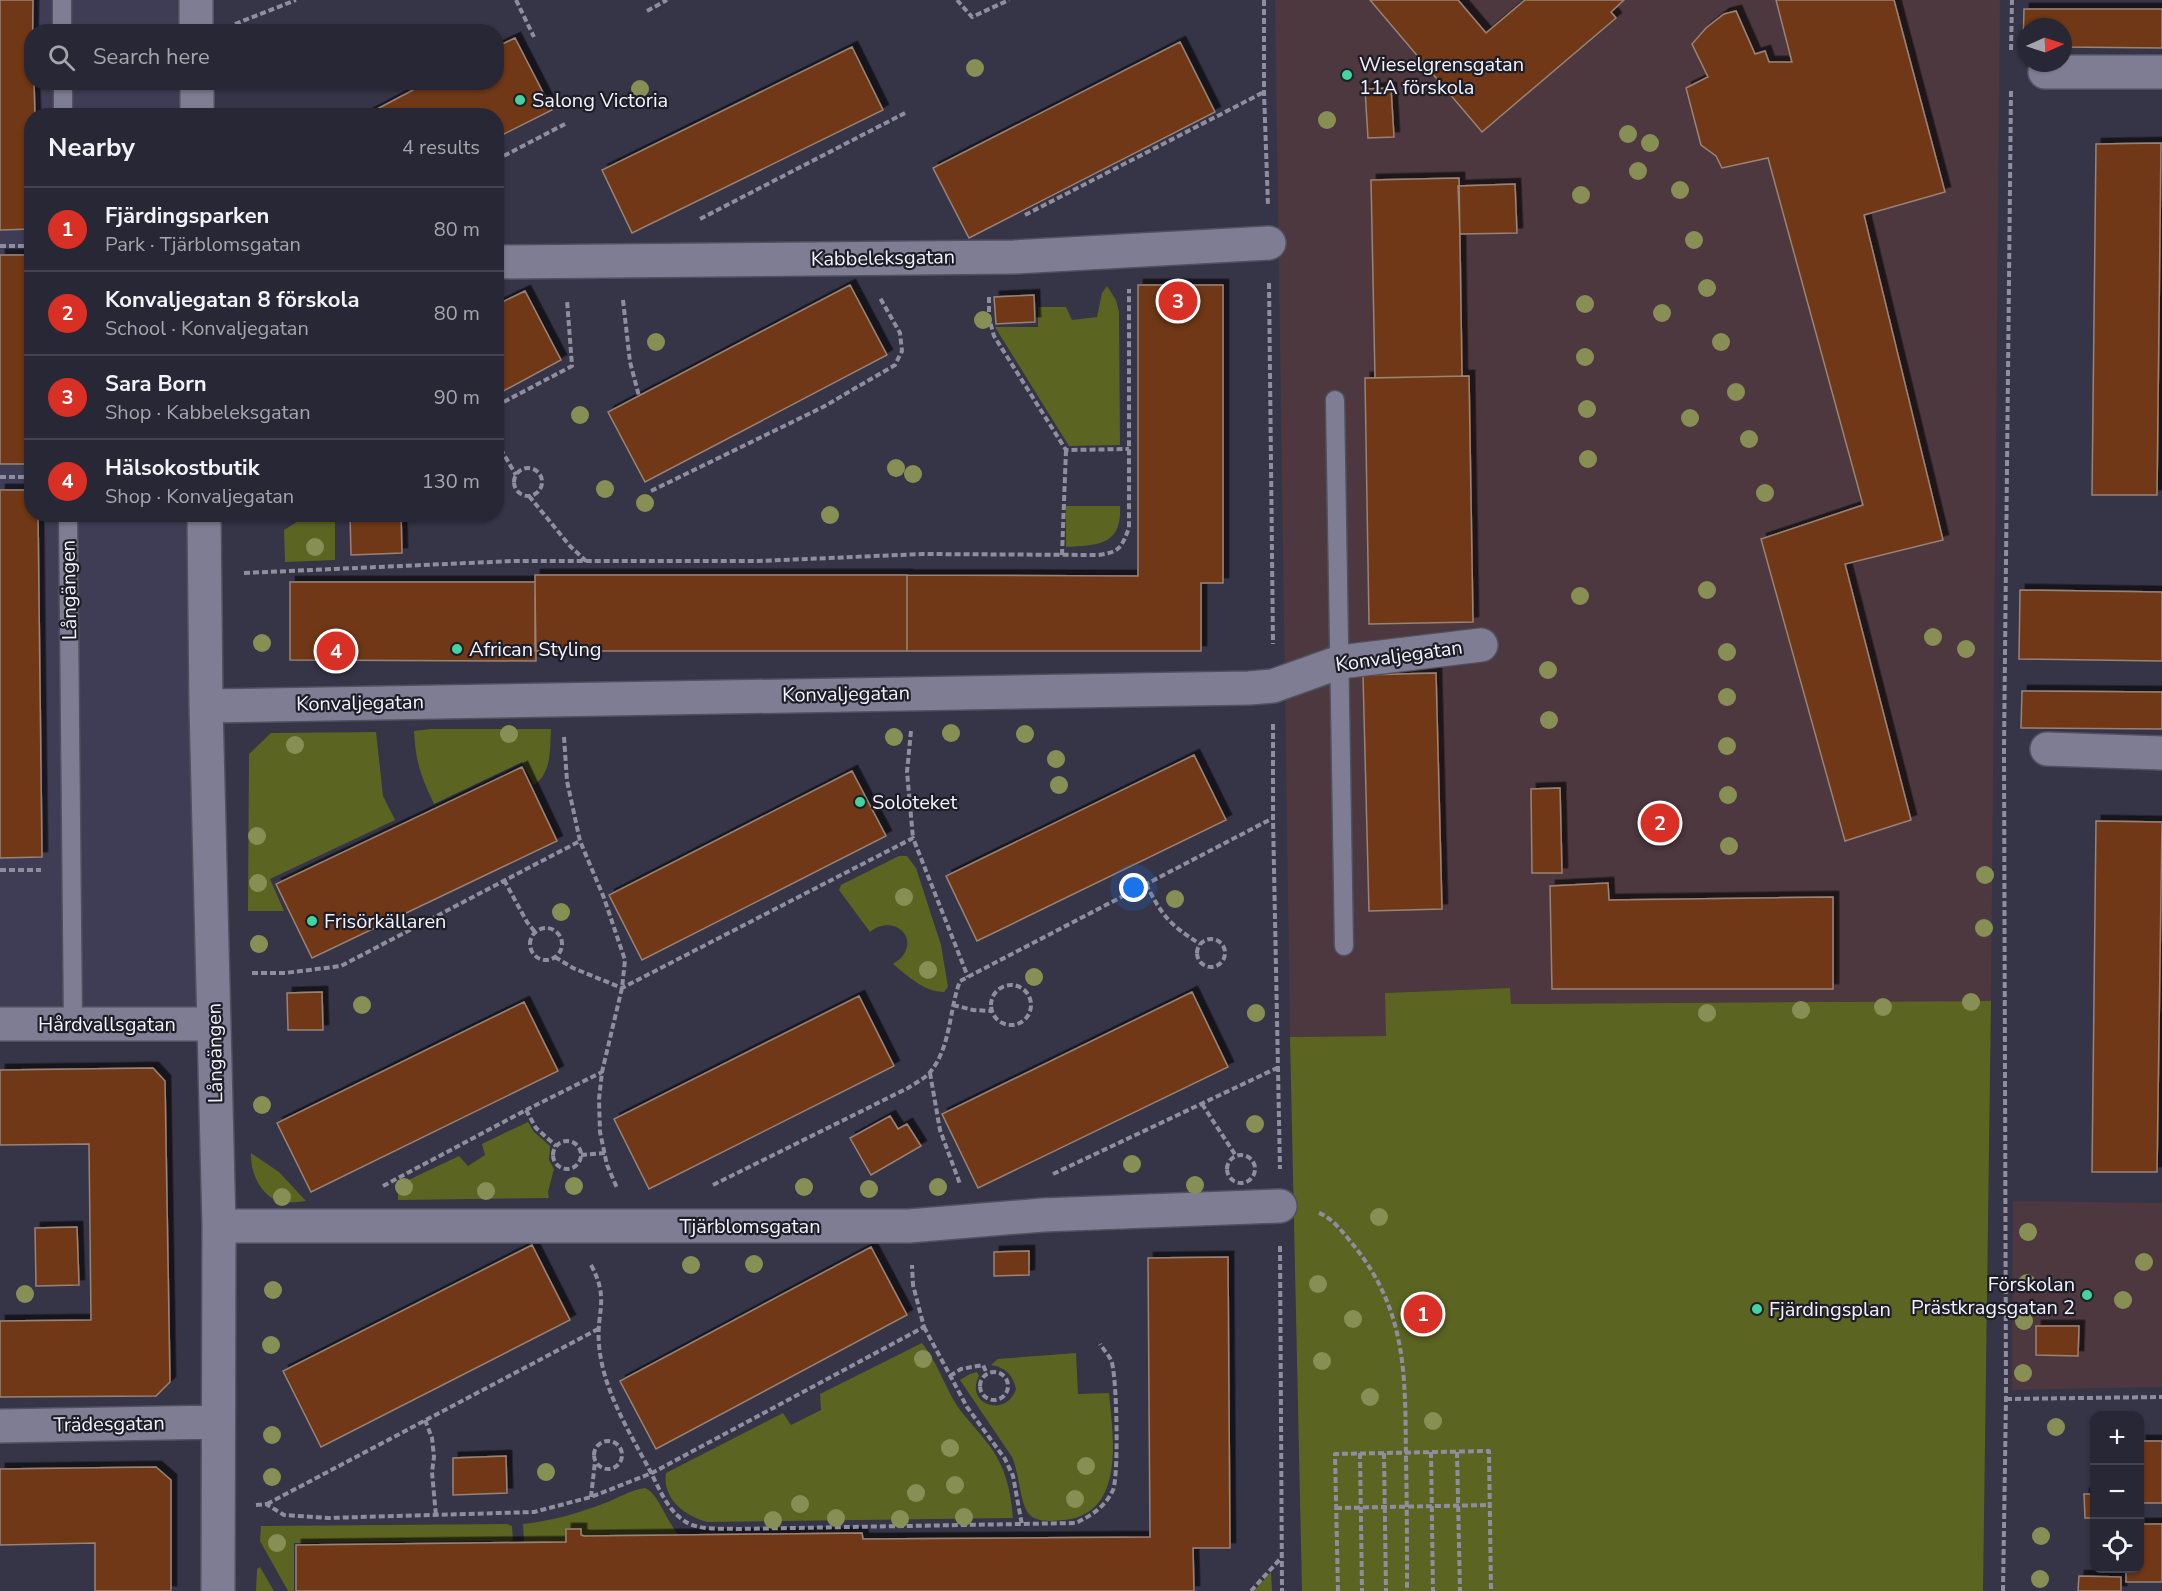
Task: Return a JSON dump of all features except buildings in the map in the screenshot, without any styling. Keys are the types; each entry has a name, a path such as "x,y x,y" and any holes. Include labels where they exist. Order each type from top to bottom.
{"street":[{"path":"196,0 196,24"},
{"path":"2072,72 2162,72"},
{"path":"197,90 197,108"},
{"name":"Kabbeleksgatan","path":"504,262 1014,256 1269,243"},
{"name":"Långängen","path":"204,522 206,706 219,1226 218,1591"},
{"name":"Konvaljegatan","path":"206,706 1237,689 1273,686 1340,662 1480,645"},
{"path":"2047,749 2162,753"},
{"name":"Hårdvallsgatan","path":"0,1024 214,1023"},
{"name":"Tjärblomsgatan","path":"219,1226 909,1226 1028,1216 1280,1206"},
{"name":"Trädesgatan","path":"0,1426 218,1422"}],"lane":[{"path":"62,0 62,24"},
{"path":"63,90 63,108"},
{"path":"1335,400 1344,946"},
{"name":"Långängen","path":"68,522 73,1025"}],"path":[{"path":"233,24 296,0"},
{"path":"516,0 534,37"},
{"path":"647,11 667,0"},
{"path":"957,0 972,17 1008,0"},
{"path":"1264,0 1264,92 1269,243 1273,818 1280,1206 1282,1591"},
{"path":"2012,0 2012,52"},
{"path":"2003,1591 2006,1399 2004,749 2011,84"},
{"path":"1020,218 1264,92"},
{"path":"697,221 905,113"},
{"path":"504,155 565,124"},
{"path":"0,246 24,246"},
{"path":"240,573 513,561 759,561 923,554 1098,555 1114,553 1122,545 1128,528 1129,282"},
{"path":"504,402 572,366 566,288"},
{"path":"989,292 989,318 994,336 1066,450 1062,555"},
{"path":"651,491 823,407 895,365 902,351 900,333 876,293"},
{"path":"623,297 630,362 639,396"},
{"path":"1066,450 1129,449"},
{"path":"504,455 516,475"},
{"path":"529,468 536,470 541,477 541,488 536,494 521,495 514,482 516,475 521,470 529,468"},
{"path":"0,477 24,477"},
{"path":"529,496 570,546 587,561"},
{"path":"912,728 907,772 913,838 968,977"},
{"path":"563,731 567,781 580,841 604,898 625,960 622,988 598,1099 600,1131 607,1165 621,1196"},
{"path":"707,1188 908,1088 930,1073 939,1057 949,1029 960,981 1273,818"},
{"path":"555,957 573,968 622,988 913,838"},
{"path":"244,974 285,973 341,966 580,841"},
{"path":"0,870 72,870"},
{"path":"504,880 535,932"},
{"path":"1146,884 1160,912 1200,944"},
{"path":"547,928 555,930 562,946 555,957 547,960 535,956 530,944 535,932 547,928"},
{"path":"1209,939 1219,941 1224,946 1225,957 1216,966 1205,966 1197,954 1200,944 1209,939"},
{"path":"953,1005 973,1010 991,1011 1000,1022 1016,1025 1028,1017 1031,1007 1030,997 1019,987 1004,986 993,996 991,1011"},
{"path":"1028,1216 1033,1184 1277,1068"},
{"path":"366,1226 376,1190 602,1072"},
{"path":"930,1073 940,1130 975,1221"},
{"path":"1202,1104 1236,1156"},
{"path":"526,1110 536,1128 556,1146"},
{"path":"564,1141 577,1145 581,1155 580,1162 568,1169 561,1168 553,1156 556,1146 564,1141"},
{"path":"581,1155 605,1153"},
{"path":"1280,1206 1297,1205 1325,1215 1347,1237 1366,1261 1394,1321 1401,1346 1405,1375 1407,1591"},
{"path":"909,1226 913,1285 924,1327 967,1407 1005,1460 1013,1476 1022,1525"},
{"path":"572,1227 598,1277 602,1294 598,1343 605,1378 619,1413 652,1473 660,1494 682,1519 697,1527 736,1529 1076,1523 1097,1512 1113,1489 1117,1436 1112,1361 1100,1344"},
{"path":"266,1504 284,1515 328,1518 436,1516 534,1512 591,1497 652,1473 924,1327"},
{"path":"246,1505 266,1504 600,1328"},
{"path":"950,1377 961,1369 983,1365 987,1374"},
{"path":"998,1372 1006,1379 1007,1389 1002,1398 992,1400 983,1395 981,1381 987,1374 998,1372"},
{"path":"2006,1399 2162,1397"},
{"path":"425,1420 432,1438 436,1516"},
{"path":"591,1497 596,1462 595,1449 599,1443 610,1440 619,1446 621,1459 614,1467 604,1468 596,1462"},
{"path":"1338,1591 1335,1454 1489,1451 1491,1591"},
{"path":"1431,1452 1433,1591"},
{"path":"1457,1452 1460,1591"},
{"path":"1384,1453 1386,1591"},
{"path":"1360,1454 1362,1591"},
{"path":"1336,1508 1490,1505"},
{"path":"1251,1591 1282,1558"}],"shaded area":[{"path":"0,0 188,0 189,24 24,24 24,90 189,90 190,108 24,108 24,522 196,522 204,1010 0,1016"},
{"path":"1275,0 2000,0 1991,1001 1511,1004 1510,988 1386,993 1386,1036 1290,1037"},
{"name":"Förskolan Prästkragsgatan 2","path":"2013,1201 2162,1203 2162,1387 2012,1390"}],"green space":[{"path":"1107,286 1116,300 1119,312 1120,445 1069,446 995,327 1038,327 1038,307 1066,307 1072,320 1097,317 1102,293"},
{"path":"1066,506 1120,506 1117,529 1106,541 1098,544 1066,547"},
{"path":"297,522 335,522 335,560 285,562 284,530"},
{"path":"551,729 547,767 540,780 534,785 522,762 434,804 419,768 414,731"},
{"path":"376,732 383,796 395,820 270,879 284,911 248,911 249,754 271,733"},
{"path":"899,856 907,856 916,868 941,945 948,987 944,992 923,986 893,964 903,955 907,946 904,933 893,926 886,925 870,932 839,890 841,885"},
{"path":"1510,988 1511,1004 1991,1001 1983,1591 1302,1591 1290,1037 1386,1036 1385,993"},
{"path":"528,1122 534,1132 550,1146 549,1160 554,1169 548,1192 549,1198 398,1200 398,1185 459,1156 468,1166 485,1155 482,1144"},
{"path":"251,1153 279,1172 306,1201 282,1202 268,1195 255,1176"},
{"path":"922,1343 956,1404 999,1461 1009,1488 1013,1518 707,1522 683,1511 671,1498 666,1473 783,1413 791,1425 821,1410 820,1394"},
{"path":"1076,1353 1078,1394 1109,1393 1113,1450 1111,1470 1107,1489 1098,1504 1084,1515 1064,1520 1041,1520 1032,1517 1026,1509 1012,1457 960,1380 977,1372 979,1376 976,1386 977,1394 981,1400 988,1404 1004,1404 1016,1389 1008,1372 991,1365 998,1359"},
{"path":"645,1488 654,1496 678,1534 582,1535 581,1528 566,1528 565,1542 524,1542 523,1524 575,1513 634,1490"},
{"path":"507,1524 512,1526 513,1541 294,1543 294,1591 288,1591 260,1541 261,1526"},
{"path":"260,1567 274,1591 256,1591 257,1569"},
{"path":"1271,1572 1272,1591 1254,1591"}],"place":[{"name":"Wieselgrensgatan 11A förskola","path":"1347,75"},
{"name":"Salong Victoria","path":"520,100"},
{"name":"Sara Born","path":"1178,301"},
{"name":"African Styling","path":"457,649"},
{"name":"Hälsokostbutik","path":"336,651"},
{"name":"Soloteket","path":"860,802"},
{"name":"Konvaljegatan 8 förskola","path":"1660,823"},
{"name":"Frisörkällaren","path":"312,921"},
{"name":"Förskolan Prästkragsgatan 2","path":"2087,1295"},
{"name":"Fjärdingsplan","path":"1757,1309"},
{"name":"Fjärdingsparken","path":"1423,1314"}]}
